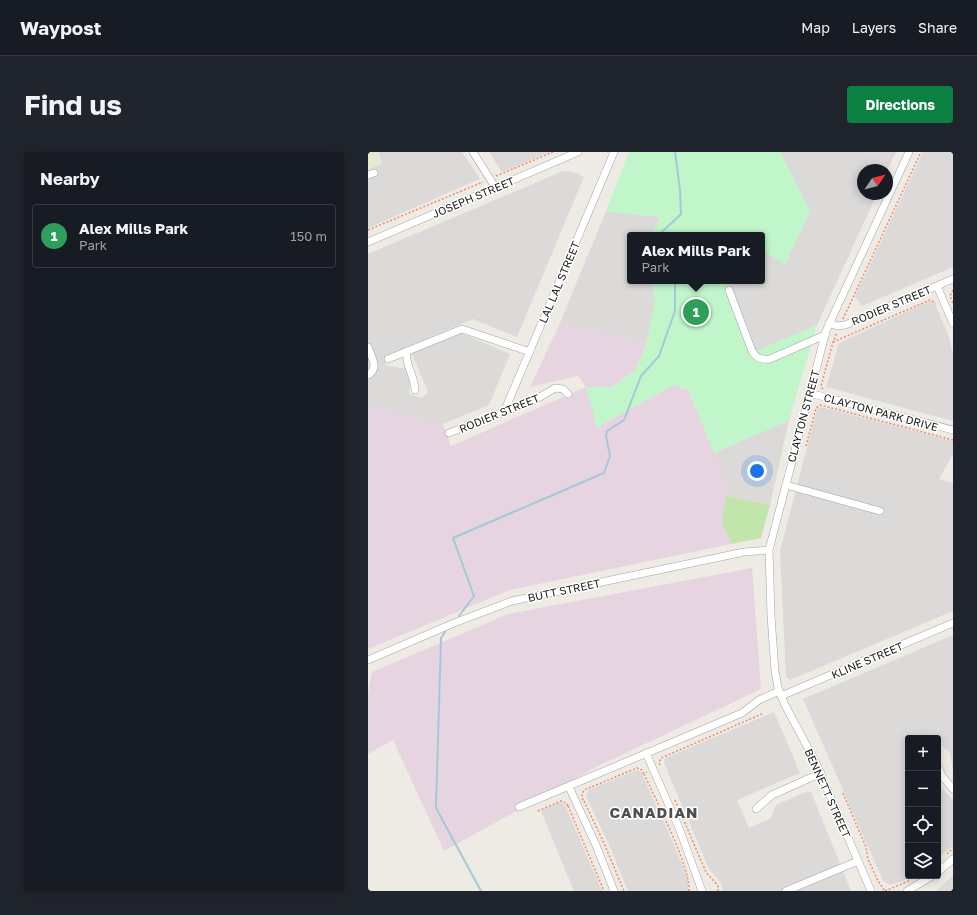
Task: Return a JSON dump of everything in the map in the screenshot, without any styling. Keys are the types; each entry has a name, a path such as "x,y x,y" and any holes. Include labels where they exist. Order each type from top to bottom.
{"street":[{"path":"473,152 495,187"},
{"name":"JOSEPH STREET","path":"368,242 578,152"},
{"name":"LAL LAL STREET","path":"504,412 614,152"},
{"name":"CLAYTON STREET","path":"780,694 775,671 771,616 769,550 809,393 829,323 909,152"},
{"name":"RODIER STREET","path":"829,323 840,326 852,322 953,279"},
{"path":"937,286 953,323"},
{"path":"729,290 753,353 761,359 770,359 825,335"},
{"path":"388,359 462,329 530,352"},
{"path":"368,347 375,366 373,371 368,375"},
{"path":"407,351 406,357 414,379 415,390"},
{"name":"RODIER STREET","path":"449,433 535,400 555,388 563,388 568,394"},
{"name":"CLAYTON PARK DRIVE","path":"809,393 953,430"},
{"path":"786,485 880,511"},
{"name":"BUTT STREET","path":"368,660 454,623 512,601 744,552 769,550"},
{"name":"KLINE STREET","path":"519,807 569,788 646,753 742,713 759,700 780,694 953,623"},
{"name":"BENNETT STREET","path":"780,694 821,774 871,891"},
{"path":"646,753 679,828 702,891"},
{"path":"940,771 953,789"},
{"path":"756,809 774,794 821,774"},
{"path":"569,788 596,845 614,891"},
{"path":"941,869 953,859"},
{"path":"786,891 858,861"},
{"path":"908,891 927,879"}],"path":[{"path":"368,230 553,152"},
{"path":"824,397 826,391 822,386 833,342 850,301 921,152"},
{"path":"953,290 950,296 953,303"},
{"path":"833,342 930,300 936,303 943,300"},
{"path":"806,446 816,408 820,405 953,440"},
{"path":"643,773 682,861 688,879 688,891"},
{"path":"843,793 866,847 868,859 878,881 885,891 913,879"},
{"path":"675,799 706,872 715,882 718,891"},
{"path":"568,806 604,891"},
{"path":"368,890 372,891"}],"shaded area":[{"path":"378,152 462,152 480,179 368,228 368,170 382,163"},
{"path":"489,152 550,152 502,172"},
{"path":"780,152 896,152 890,164 857,164 857,200 874,200 817,325 756,352 729,284 765,284 765,252 785,264 810,211"},
{"path":"923,152 953,152 953,267 862,306 855,297"},
{"path":"563,171 577,173 584,177 517,337 473,319 388,355 385,365 406,369 410,381 409,394 422,398 428,392 412,353 461,333 510,354 489,405 443,424 368,406 368,254"},
{"path":"606,211 661,217 652,232 627,232 627,284 653,284 655,299 647,343 560,323"},
{"path":"930,301 934,302 948,334 953,353 953,421 826,387 839,343"},
{"path":"560,323 647,343 635,371 612,387 597,427 674,385 688,390 729,486 722,522 731,544 510,590 368,649 368,406 443,424 451,446 586,387 578,376 530,387"},
{"path":"821,407 953,441 953,454 939,479 953,483 953,611 790,680 786,677 780,551 817,409"},
{"path":"789,420 770,505 726,496 729,486 714,453"},
{"path":"752,568 761,689 594,768 444,851 393,740 368,754 368,693 372,672 508,614"},
{"path":"953,635 953,772 950,753 941,745 941,735 905,735 905,879 908,879 890,885 883,881 803,699"},
{"path":"774,712 800,773 737,800 749,828 770,819 776,805 808,791 811,792 851,891 723,891 721,883 709,869 664,763 665,758"},
{"path":"637,770 641,772 666,826 688,879 688,891 628,891 610,847 586,796 588,790"},
{"path":"941,787 953,800 953,846 941,856"},
{"path":"560,802 565,805 602,891 574,891 541,811"},
{"path":"953,875 953,891 936,891"}],"green space":[{"path":"368,152 378,152 382,163 368,170"},
{"path":"629,152 780,152 810,211 785,264 765,252 765,232 652,232 661,217 606,211"},
{"path":"653,284 729,284 756,351 817,325 789,420 714,453 688,390 674,385 597,427 586,387 612,387 635,371 647,343 655,299"},
{"path":"726,496 770,505 761,538 731,544 722,522"}],"waterway":[{"path":"662,232 681,214 680,190 675,152"},
{"path":"459,616 474,596 453,538 604,473 610,456 606,436 607,431 624,420 641,376 659,356 675,311 675,284"},
{"path":"445,632 441,638 436,808 481,891"}],"place":[{"name":"Alex Mills Park","path":"696,312"}],"district":[{"name":"CANADIAN","path":"654,812"}]}
